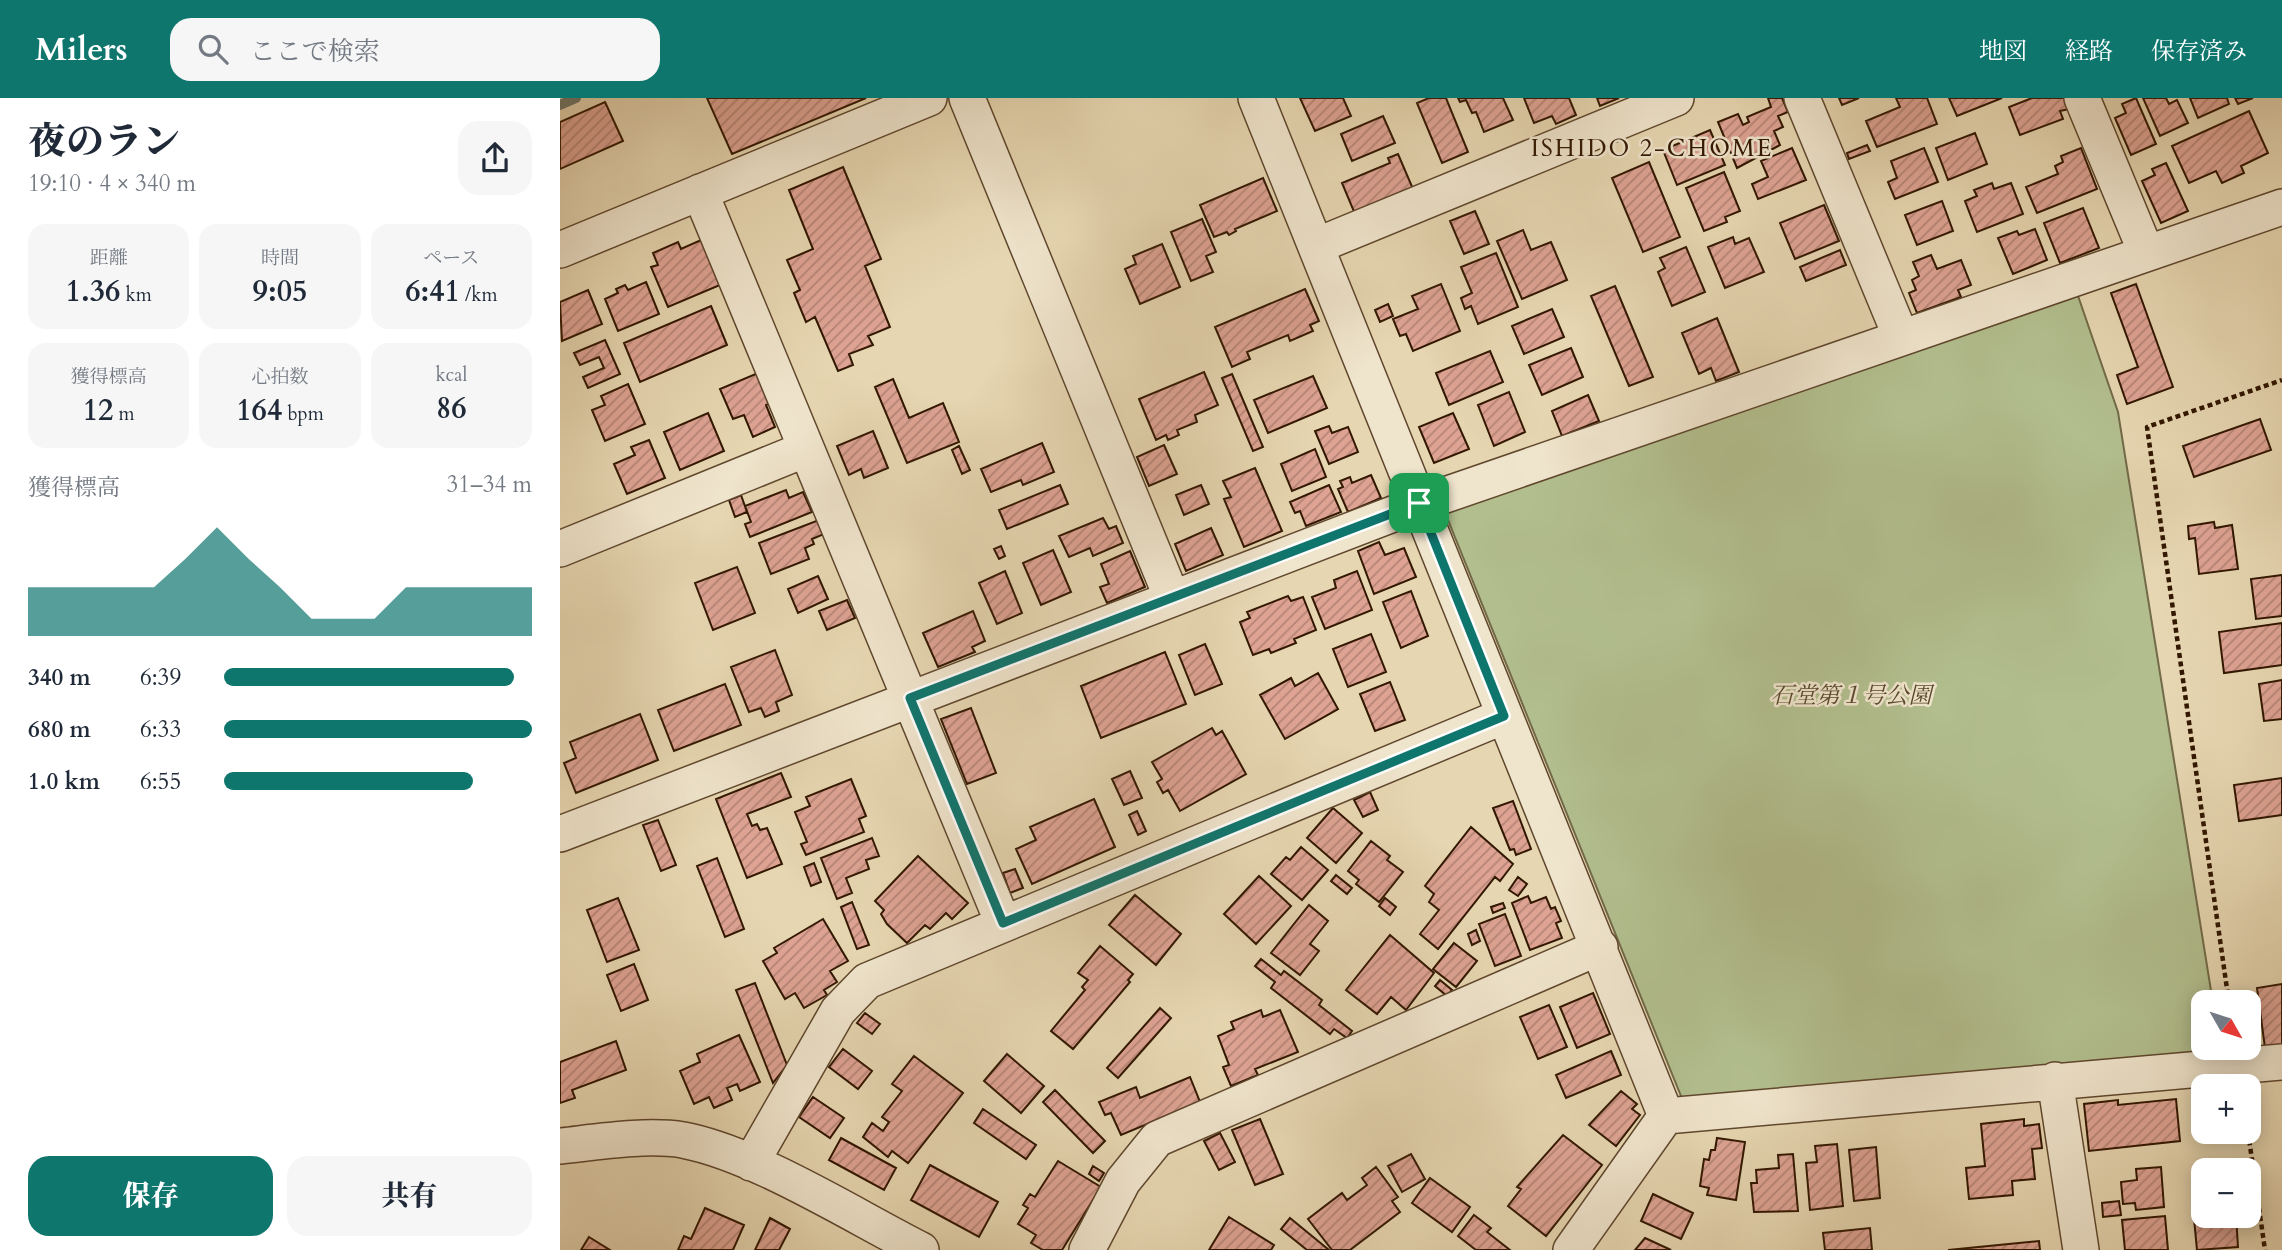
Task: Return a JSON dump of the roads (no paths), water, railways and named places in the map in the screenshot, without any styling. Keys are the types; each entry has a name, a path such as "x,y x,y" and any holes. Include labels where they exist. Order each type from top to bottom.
{"street":[{"path":"560,250 929,98"},
{"path":"967,98 1172,598"},
{"path":"1256,98 1666,1116"},
{"path":"1316,246 1676,98"},
{"path":"1802,98 1901,337"},
{"path":"2082,98 2146,252"},
{"path":"700,192 1003,923"},
{"path":"562,828 1419,503 2282,207"},
{"path":"560,548 806,449"},
{"path":"751,1163 838,1011 867,981 1504,716"},
{"path":"1087,1250 1123,1181 1157,1139 1600,947"},
{"path":"1572,1250 1666,1116 2282,1062"},
{"path":"2055,1080 2081,1250"},
{"path":"560,1146 615,1140 682,1140 751,1163 920,1250"}],"waterway":[{"path":"560,105 576,98"}],"district":[{"name":"ISHIDO 2-CHOME","path":"1652,148"}],"park label":[{"name":"石堂第１号公園","path":"1851,695"}]}
